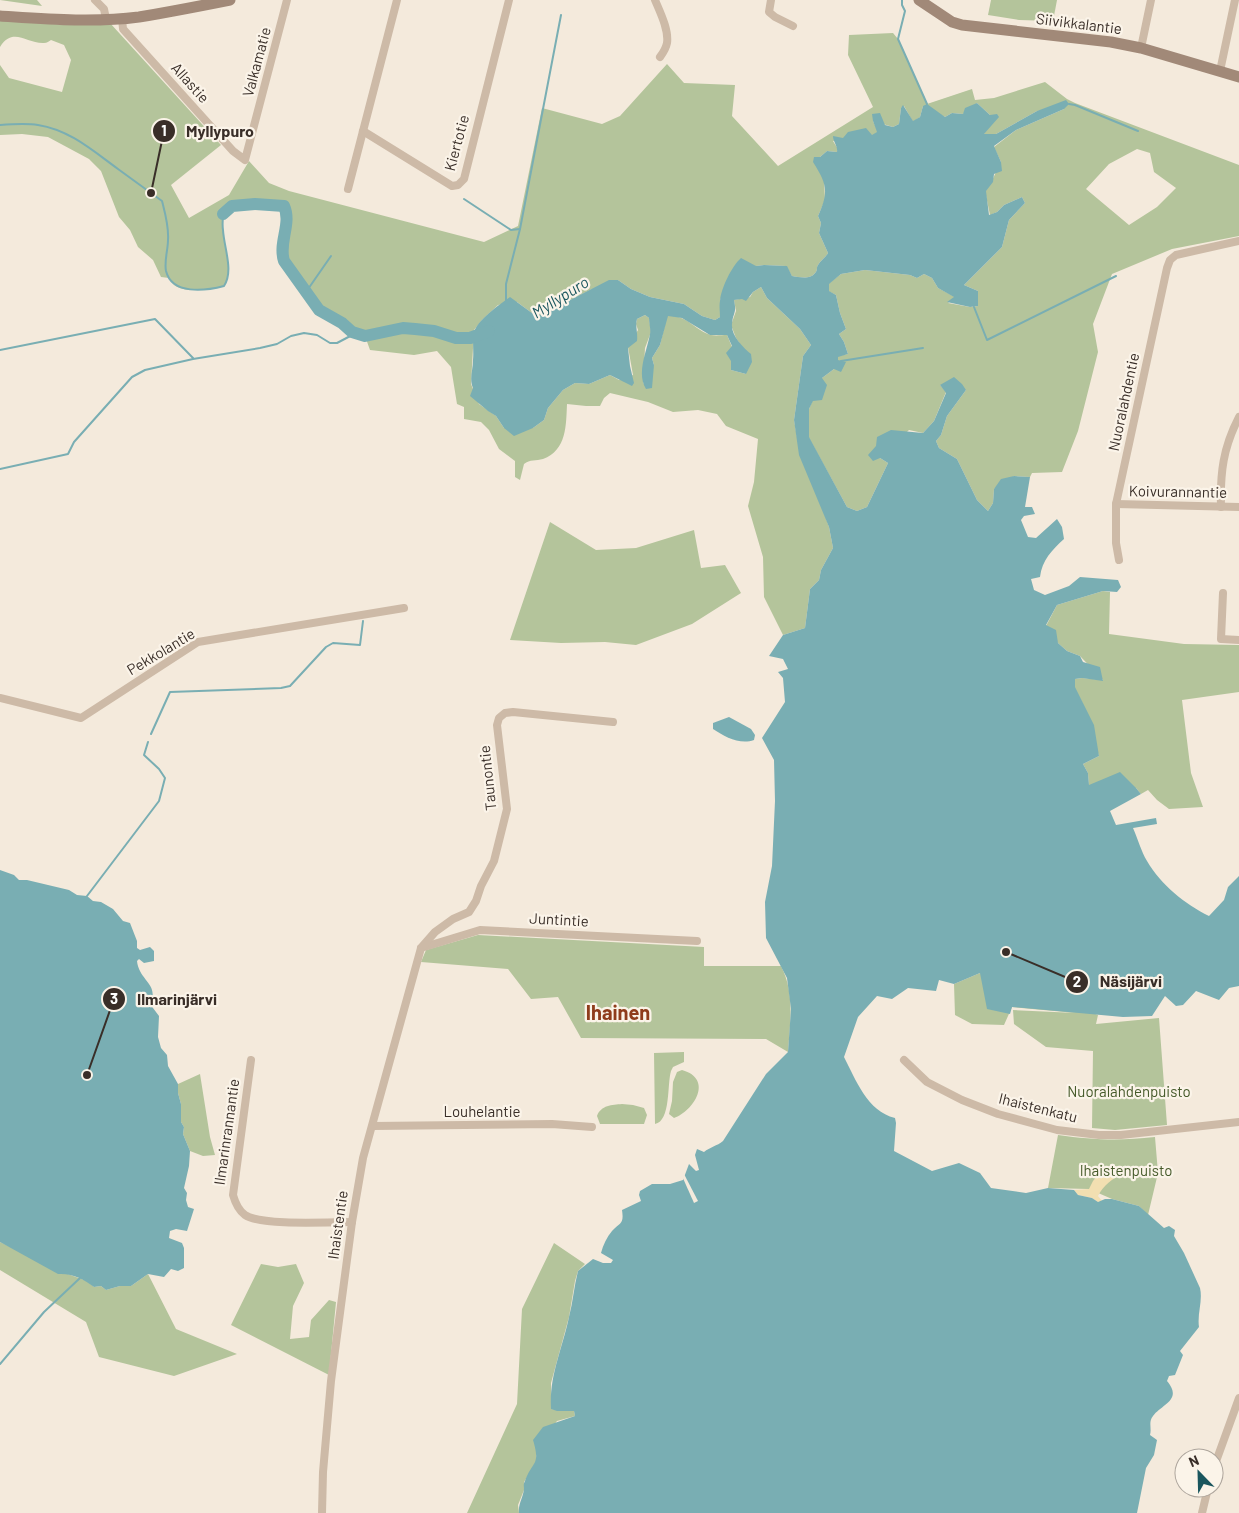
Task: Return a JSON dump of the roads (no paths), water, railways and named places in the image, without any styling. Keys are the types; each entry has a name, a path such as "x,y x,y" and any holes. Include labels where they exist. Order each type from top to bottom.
{"main road":[{"path":"0,16 59,20 138,17 230,0"},
{"name":"Siivikkalantie","path":"919,0 952,22 962,25 1090,38 1141,48 1239,77"}],"street":[{"path":"95,0 104,9 106,19"},
{"name":"Valkamatie","path":"245,160 288,0"},
{"path":"348,189 397,0"},
{"name":"Kiertotie","path":"363,131 452,186 458,185 464,179 508,0"},
{"path":"655,0 668,40 660,57"},
{"path":"771,0 769,12 775,18 793,26"},
{"path":"1141,48 1151,0"},
{"path":"1220,71 1234,0"},
{"name":"Allastie","path":"122,18 123,29 233,151 245,160"},
{"name":"Nuoralahdentie","path":"1119,560 1116,542 1116,504 1170,260 1176,255 1239,241"},
{"path":"1221,507 1222,460 1226,445 1239,417"},
{"name":"Koivurannantie","path":"1116,504 1239,507"},
{"path":"1223,593 1221,639 1239,640"},
{"name":"Pekkolantie","path":"0,698 81,718 198,642 404,608"},
{"name":"Taunontie","path":"421,948 435,932 470,912 494,861 507,809 498,743 497,725 499,718 505,713 514,712 613,722"},
{"name":"Juntintie","path":"421,948 480,930 697,941"},
{"name":"Ihaistentie","path":"322,1513 323,1472 331,1381 352,1222 363,1158 421,948"},
{"name":"Ilmarinrannantie","path":"251,1060 233,1195 236,1205 246,1216 262,1220 352,1222"},
{"name":"Ihaistenkatu","path":"904,1060 927,1082 962,1100 998,1114 1057,1130 1099,1135 1121,1135 1239,1122"},
{"name":"Louhelantie","path":"373,1126 552,1124 592,1127"},
{"path":"1221,1448 1239,1398"},
{"path":"1202,1513 1206,1498"}],"water":[{"path":"1066,100 1069,104 1064,109 1016,130 994,146 1001,162 1002,171 994,174 993,182 986,191 989,215 997,212 1004,205 1022,197 1025,203 1009,220 1002,247 964,285 978,291 978,306 970,307 947,302 954,297 938,288 932,278 924,274 917,278 910,275 865,270 841,274 829,284 829,291 836,295 846,329 839,334 848,354 838,357 838,360 846,362 841,372 834,369 822,378 827,385 822,400 813,401 809,409 809,437 847,507 857,511 867,507 888,463 880,458 873,461 868,455 876,446 877,437 891,430 923,433 934,421 946,393 940,385 954,377 962,384 966,390 947,416 941,435 936,441 939,448 957,459 977,500 988,511 993,503 994,489 1001,479 1014,476 1030,477 1025,507 1032,507 1035,514 1024,516 1021,520 1028,537 1036,538 1057,519 1062,527 1064,539 1045,560 1040,577 1031,579 1034,590 1045,595 1069,586 1080,577 1118,580 1121,587 1117,592 1103,591 1057,605 1046,625 1056,630 1058,643 1067,651 1080,656 1083,662 1100,667 1103,681 1075,679 1075,687 1094,725 1099,756 1083,764 1088,773 1089,785 1120,772 1136,788 1141,794 1110,811 1116,825 1156,818 1157,824 1133,828 1143,853 1153,870 1166,886 1200,911 1209,916 1224,900 1228,887 1239,876 1239,986 1229,988 1219,1000 1196,991 1183,1005 1176,1006 1165,996 1152,1016 1123,1017 1012,1007 1010,1014 987,1009 980,973 954,984 939,980 936,991 908,988 892,999 877,996 858,1017 844,1057 858,1085 870,1102 877,1109 895,1118 894,1151 932,1171 959,1163 980,1173 991,1188 1026,1193 1048,1188 1074,1190 1078,1195 1092,1198 1098,1202 1112,1199 1139,1206 1164,1228 1169,1226 1175,1230 1174,1236 1200,1288 1199,1327 1180,1351 1183,1355 1175,1375 1169,1376 1167,1381 1173,1393 1172,1397 1153,1416 1151,1421 1150,1435 1157,1440 1154,1455 1146,1468 1137,1513 519,1513 524,1484 536,1459 533,1440 543,1427 575,1416 574,1411 551,1409 551,1397 554,1374 578,1271 593,1259 603,1263 611,1263 613,1260 601,1253 608,1236 620,1224 623,1218 622,1210 641,1201 640,1191 652,1184 670,1184 683,1180 689,1164 696,1171 699,1170 695,1155 697,1149 704,1152 723,1141 766,1074 788,1052 791,1009 787,978 766,938 765,902 772,866 775,801 774,760 762,738 785,702 783,678 778,672 788,669 783,659 769,656 783,635 805,628 810,589 819,580 821,570 833,548 829,527 799,455 794,420 803,356 811,345 800,329 767,298 761,287 753,292 746,301 742,299 734,300 733,333 751,354 752,362 746,374 731,370 731,361 726,353 732,346 727,335 710,335 682,318 668,316 660,345 652,358 654,365 652,388 646,389 643,383 642,369 650,331 649,318 645,315 637,319 637,341 628,348 634,383 632,386 610,375 589,384 575,383 563,390 548,408 544,420 533,428 514,436 504,428 496,416 470,396 473,388 471,378 473,336 476,328 489,313 510,297 532,313 541,315 609,280 618,280 631,289 650,297 684,304 702,316 715,320 720,317 721,296 725,284 734,266 741,258 756,266 787,266 792,276 807,277 816,272 817,266 828,253 819,233 821,223 818,216 824,201 825,188 824,182 813,162 814,157 820,157 827,151 837,152 833,136 843,138 848,132 866,128 872,135 877,132 872,114 880,113 885,125 893,127 899,124 903,105 913,121 920,117 923,106 927,104 945,117 952,113 963,114 965,108 977,103 990,115 997,114 999,117 984,134 996,134 1037,111"},
{"path":"729,717 751,729 755,735 754,740 738,741 713,729 713,723"},
{"path":"0,870 14,875 19,880 27,880 69,890 77,895 87,896 93,901 101,902 113,909 123,921 130,923 137,941 137,948 140,950 150,947 154,951 154,961 144,963 139,959 137,961 141,973 151,987 152,997 150,1004 159,1016 158,1037 161,1048 167,1055 168,1066 178,1084 181,1122 184,1127 183,1134 190,1151 184,1188 187,1193 188,1207 194,1209 187,1231 176,1229 170,1231 169,1238 182,1243 184,1248 184,1268 178,1271 171,1269 164,1277 148,1274 131,1286 120,1286 106,1290 101,1286 94,1287 82,1279 73,1276 58,1274 0,1242"}],"waterway":[{"path":"902,0 905,11 898,39 927,104"},
{"path":"506,300 506,284 520,229 561,15"},
{"path":"1069,104 1138,131"},
{"name":"Myllypuro","path":"0,125 33,124 71,136 162,201 168,230 166,271 169,279 182,288 199,290 224,286 227,280 228,266 223,214"},
{"path":"464,199 511,230 520,229"},
{"name":"Myllypuro","path":"223,214 232,206 255,204 284,206 287,220 283,247 284,261 319,310 342,323 352,332 365,336 403,328 434,331 456,338 470,338 489,331"},
{"path":"306,292 331,256"},
{"path":"974,307 987,340 1116,276"},
{"path":"0,350 155,319 193,358"},
{"path":"0,469 68,454 74,442 132,377 145,370 193,359 260,348 277,344 291,336 304,333 317,335 330,343 337,343 356,333"},
{"path":"841,361 923,348"},
{"path":"151,734 170,692 281,688 290,686 326,647 333,643 360,645 363,621"},
{"path":"87,896 159,801 165,778 159,769 144,755 148,742"},
{"path":"0,1364 44,1312 80,1278"}],"place":[{"name":"Myllypuro","path":"151,193"},
{"name":"Näsijärvi","path":"1006,952"},
{"name":"Ilmarinjärvi","path":"87,1075"}],"district":[{"name":"Ihainen","path":"618,1013"}],"park label":[{"name":"Nuoralahdenpuisto","path":"1129,1092"},
{"name":"Ihaistenpuisto","path":"1126,1171"}]}
